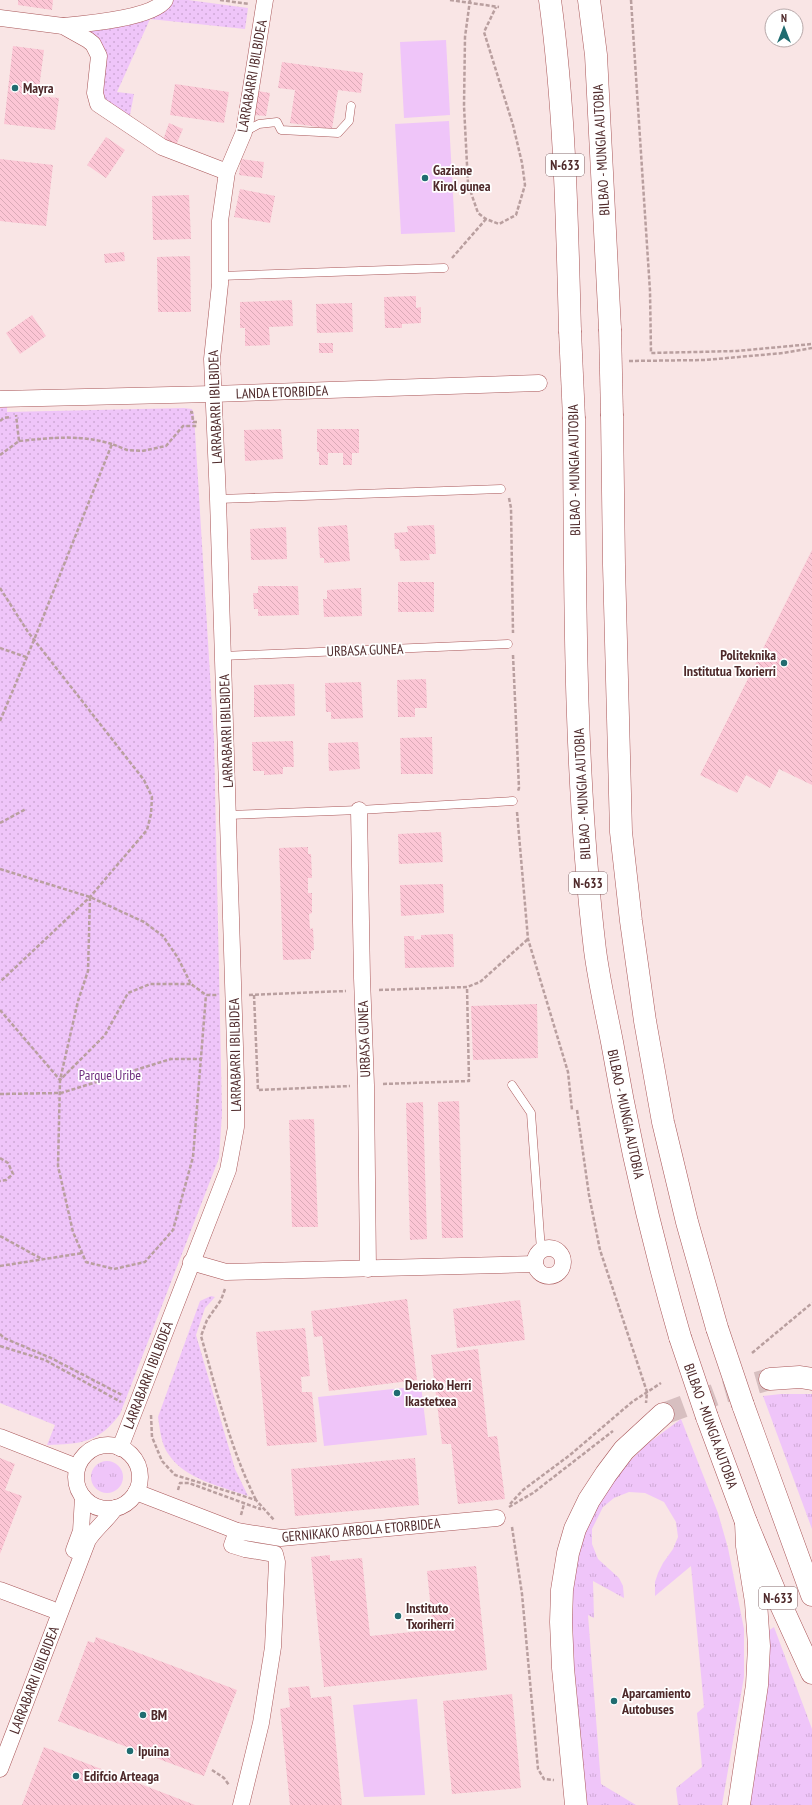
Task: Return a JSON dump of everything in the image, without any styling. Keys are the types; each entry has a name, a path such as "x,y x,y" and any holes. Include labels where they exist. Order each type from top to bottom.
{"main road":[{"name":"BILBAO - MUNGIA AUTOBIA","path":"550,0 565,162 574,419 580,777 586,869 596,953 627,1126 665,1284 680,1337 707,1417 746,1522 775,1592 812,1673"},
{"name":"BILBAO - MUNGIA AUTOBIA","path":"589,0 596,55 610,329 614,565 621,824 631,921 645,1021 663,1122 687,1222 717,1328 743,1405 812,1594"},
{"path":"770,1379 800,1377 812,1379"},
{"path":"576,1805 563,1668 561,1622 562,1590 568,1553 575,1529 589,1500 606,1474 657,1408"},
{"path":"739,1805 757,1685 758,1646 756,1602 746,1522"},
{"path":"790,1534 812,1567"}],"street":[{"path":"0,18 63,26 94,23 146,12 161,6 165,0"},
{"name":"LARRABARRI IBILBIDEA","path":"120,1448 228,1170 236,1127 234,996 212,359 220,276 220,221 227,172 244,132 264,3"},
{"path":"63,26 93,44 99,56 95,93 98,104 162,147 227,172"},
{"name":"LANDA ETORBIDEA","path":"0,399 213,394 539,383"},
{"name":"URBASA GUNEA","path":"359,810 366,1085 368,1269"},
{"path":"191,1262 226,1272 368,1269 538,1257"},
{"path":"0,1437 77,1467"},
{"path":"110,1445 120,1448 129,1453 136,1462 140,1482 131,1499 115,1508 98,1507 83,1497 78,1488 76,1478 77,1467 82,1458 94,1448 110,1445"},
{"name":"GERNIKAKO ARBOLA ETORBIDEA","path":"136,1492 237,1531 281,1538 505,1515"},
{"name":"LARRABARRI IBILBIDEA","path":"0,1739 81,1531 83,1497"},
{"name":"LARRABARRI IBILBIDEA","path":"0,1769 88,1540 115,1508"},
{"path":"237,1531 232,1545 245,1549 275,1554 277,1562 272,1655 261,1723 241,1805"},
{"path":"0,1590 51,1608"}],"lane":[{"path":"244,132 259,124 277,122 281,130 338,133 350,121 351,106"},
{"path":"220,276 444,268"},
{"path":"218,499 501,489"},
{"name":"URBASA GUNEA","path":"223,656 508,644"},
{"path":"228,815 359,810 513,801"},
{"path":"512,1085 530,1113 538,1257"}],"path":[{"path":"220,0 264,3"},
{"path":"450,0 470,1 498,7 484,32 513,125 522,163 525,185 516,215 499,224 486,219 478,213 468,184 464,106 465,37 470,1"},
{"path":"631,0 647,244 651,353 737,351 812,344"},
{"path":"444,268 486,219"},
{"path":"16,399 19,441"},
{"path":"0,455 19,441 72,437 93,438 127,450 142,452 166,446 184,426 215,427"},
{"path":"0,721 112,444"},
{"path":"0,588 34,640 144,780 152,797 151,814 147,830 90,898 0,982"},
{"path":"0,648 26,657"},
{"path":"0,823 26,809"},
{"path":"0,869 90,898 144,922 163,936 178,958 191,984 206,995 234,996 467,987 480,982 528,939"},
{"path":"90,898 88,970 78,1001 60,1080 61,1093 58,1166 73,1232 86,1262 114,1269 145,1262 174,1230 193,1157 206,995"},
{"path":"60,1080 105,1035 128,993 150,984 191,984"},
{"path":"0,1010 60,1080"},
{"path":"0,1094 61,1093 171,1059 201,1059"},
{"path":"577,1110 589,1195 600,1250 647,1392 646,1406 657,1408"},
{"path":"0,1158 8,1163 13,1174 6,1180 0,1180"},
{"path":"0,1236 42,1259"},
{"path":"0,1266 82,1253"},
{"path":"172,1506 180,1483 189,1483 260,1509 244,1478 232,1445 201,1336 207,1320 221,1300 226,1272"},
{"path":"752,1353 812,1304"},
{"path":"0,1334 4,1338 51,1358 120,1394 135,1408"},
{"path":"0,1346 45,1360 151,1415 152,1437 162,1461 175,1475 256,1500 275,1521"},
{"path":"574,1780 544,1779 538,1769 522,1594 505,1515 509,1506 523,1490 570,1455 632,1402 661,1383"},
{"path":"505,1515 509,1506 533,1493 615,1430"},
{"path":"212,1770 224,1778 230,1788"}],"green space":[{"path":"169,0 188,0 248,8 245,29 150,19 117,92 134,94 129,120 103,104 87,35 88,29"},
{"path":"446,40 450,115 404,118 400,42"},
{"name":"Gaziane Kirol gunea","path":"449,121 455,232 401,234 395,124"},
{"name":"Parque Uribe","path":"7,407 7,412 192,409 194,415 214,739 222,1113 219,1158 120,1414 112,1424 96,1436 88,1440 59,1445 47,1445 55,1425 0,1403 0,408"},
{"path":"211,1296 215,1297 205,1308 196,1335 235,1469 248,1496 205,1481 185,1471 176,1464 166,1451 160,1432 158,1417 200,1301"},
{"path":"421,1386 427,1435 324,1446 318,1397"},
{"path":"781,1394 812,1394 812,1529 763,1396"},
{"path":"681,1419 718,1513 728,1548 744,1629 744,1677 722,1805 678,1805 676,1788 702,1767 697,1713 704,1707 691,1566 655,1596 655,1582 658,1573 673,1549 678,1537 676,1522 664,1502 645,1493 629,1492 614,1498 603,1507 592,1529 592,1544 598,1559 619,1578 623,1586 624,1598 593,1581 594,1618 588,1615 601,1784 636,1805 586,1805 570,1637 574,1567 584,1528 618,1473 647,1444"},
{"path":"104,1461 110,1461 120,1468 123,1477 122,1483 116,1490 110,1493 104,1493 94,1486 91,1480 91,1474 98,1464"},
{"path":"774,1627 812,1729 812,1805 746,1805 768,1631"},
{"path":"417,1699 425,1795 364,1797 353,1705"}],"building":[{"path":"18,0 53,0 52,10 18,5"},
{"path":"13,46 44,50 38,96 59,98 55,130 4,124"},
{"path":"282,62 363,73 361,93 338,90 332,129 290,123 295,90 278,88"},
{"path":"175,84 229,92 224,123 170,115"},
{"path":"258,91 270,93 266,116 255,115"},
{"path":"169,123 183,129 176,145 163,140"},
{"path":"106,137 125,150 106,178 87,165"},
{"path":"0,159 53,165 46,226 0,221"},
{"path":"241,159 264,162 262,178 239,175"},
{"path":"240,189 275,196 270,223 234,217"},
{"path":"189,195 191,239 153,240 152,196"},
{"path":"124,252 125,261 105,263 104,254"},
{"path":"190,256 191,312 158,312 157,257"},
{"path":"416,296 416,308 421,307 421,323 402,324 402,328 385,328 384,297"},
{"path":"292,300 293,326 269,327 270,345 245,346 245,328 240,328 240,302"},
{"path":"352,303 353,332 317,333 316,304"},
{"path":"32,315 46,336 20,354 6,333"},
{"path":"319,343 333,343 333,353 319,353"},
{"path":"281,429 283,459 245,461 244,430"},
{"path":"317,429 359,429 359,453 352,453 352,465 343,465 343,453 328,453 328,465 319,465 319,452 317,452"},
{"path":"347,525 350,561 324,563 324,558 320,558 318,527"},
{"path":"434,525 436,554 429,554 430,560 400,561 399,549 395,549 394,533 408,532 407,526"},
{"path":"286,527 287,559 251,560 250,529"},
{"name":"Politeknika Institutua Txorierri","path":"812,550 812,785 779,769 770,788 746,775 737,793 700,775"},
{"path":"398,582 434,582 434,612 398,612"},
{"path":"258,586 298,586 299,615 258,616 258,609 254,609 253,593 258,593"},
{"path":"361,588 362,616 324,617 323,599 327,599 327,590"},
{"path":"426,679 427,708 415,708 415,717 398,717 397,680"},
{"path":"361,682 363,718 331,719 331,712 326,712 325,683"},
{"path":"294,684 295,716 254,717 254,685"},
{"path":"432,737 433,774 401,774 400,738"},
{"path":"293,741 294,767 283,767 283,774 264,775 264,771 253,771 252,742"},
{"path":"358,742 360,769 329,771 328,743"},
{"path":"441,832 443,862 399,864 398,834"},
{"path":"308,847 308,854 311,854 312,878 308,878 308,893 312,893 312,913 309,914 310,929 313,928 314,950 311,951 311,959 283,960 279,848"},
{"path":"443,884 444,913 401,916 400,885"},
{"path":"453,934 454,967 405,968 404,936 414,936 414,940 421,939 421,935"},
{"path":"537,1004 538,1058 473,1060 471,1006"},
{"path":"459,1101 463,1238 442,1238 438,1102"},
{"path":"423,1102 427,1239 410,1240 406,1103"},
{"path":"314,1119 318,1227 292,1227 289,1120"},
{"path":"407,1299 417,1380 329,1391 322,1336 314,1337 311,1311"},
{"path":"520,1300 525,1340 457,1348 453,1309"},
{"path":"305,1328 310,1376 301,1377 302,1392 312,1392 317,1442 267,1446 256,1332"},
{"path":"478,1349 488,1437 497,1436 505,1499 458,1504 451,1444 442,1444 431,1355"},
{"path":"0,1458 15,1464 5,1490 22,1496 0,1554"},
{"path":"415,1458 419,1505 295,1516 291,1469"},
{"path":"330,1555 330,1561 362,1558 370,1636 433,1630 427,1571 476,1566 487,1670 324,1687 311,1557"},
{"path":"96,1637 237,1690 204,1776 58,1721 88,1641 94,1643"},
{"path":"309,1686 311,1698 331,1696 342,1805 290,1805 280,1709 290,1707 288,1688"},
{"path":"512,1694 521,1788 452,1794 443,1701"},
{"name":"Edifcio Arteaga","path":"44,1747 195,1805 22,1805"}],"tunnel":[{"path":"663,1414 717,1394 770,1379"}],"place":[{"name":"Mayra","path":"15,88"},
{"name":"Gaziane Kirol gunea","path":"425,178"},
{"name":"Politeknika Institutua Txorierri","path":"784,663"},
{"name":"Derioko Herri Ikastetxea","path":"397,1393"},
{"name":"Instituto Txoriherri","path":"398,1616"},
{"name":"Aparcamiento Autobuses","path":"614,1701"},
{"name":"BM","path":"143,1715"},
{"name":"Ipuina","path":"130,1751"},
{"name":"Edifcio Arteaga","path":"76,1776"}]}
